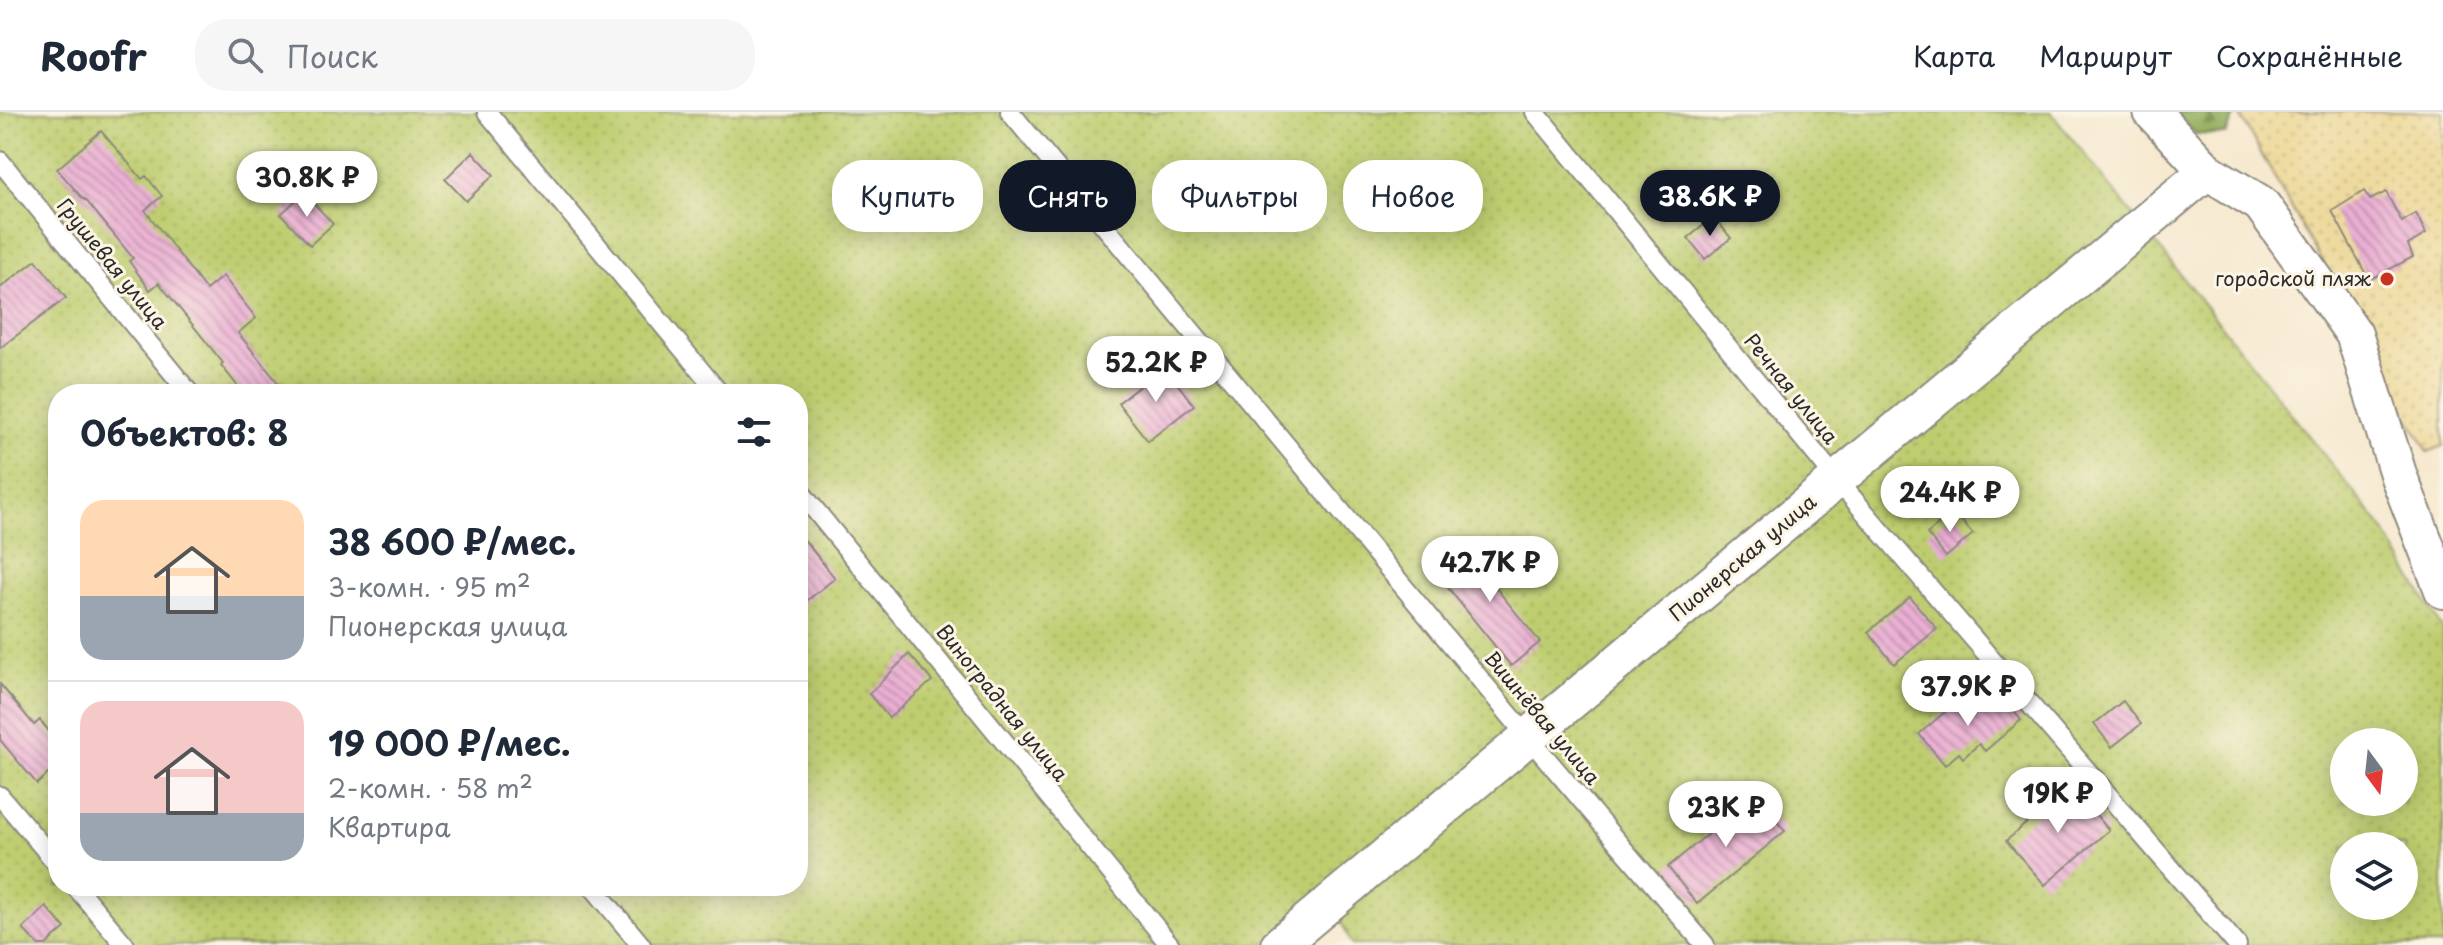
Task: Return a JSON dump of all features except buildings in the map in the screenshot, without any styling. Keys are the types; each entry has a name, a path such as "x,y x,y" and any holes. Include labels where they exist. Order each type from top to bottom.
{"street":[{"path":"2152,112 2207,171 2261,204 2354,334 2399,477 2443,590"},
{"name":"Пионерская улица","path":"1279,945 2207,171"}],"lane":[{"path":"487,112 712,384"},
{"name":"Вишнёвая улица","path":"1010,112 1528,737 1705,945"},
{"name":"Речная улица","path":"1535,112 1837,480 2237,945"},
{"name":"Грушевая улица","path":"0,161 182,384"},
{"name":"Виноградная улица","path":"808,501 1170,945"},
{"path":"0,796 48,853"},
{"path":"83,896 125,945"},
{"path":"600,896 641,945"}],"green space":[{"path":"0,112 2051,112 2383,529 2443,630 2443,945 1352,945 1328,894 1264,945 0,945"},
{"path":"2173,112 2236,112 2226,135 2196,134"}],"sand":[{"name":"городской пляж","path":"2238,112 2443,112 2443,446 2428,452"}],"place":[{"name":"городской пляж","path":"2387,279"}]}
